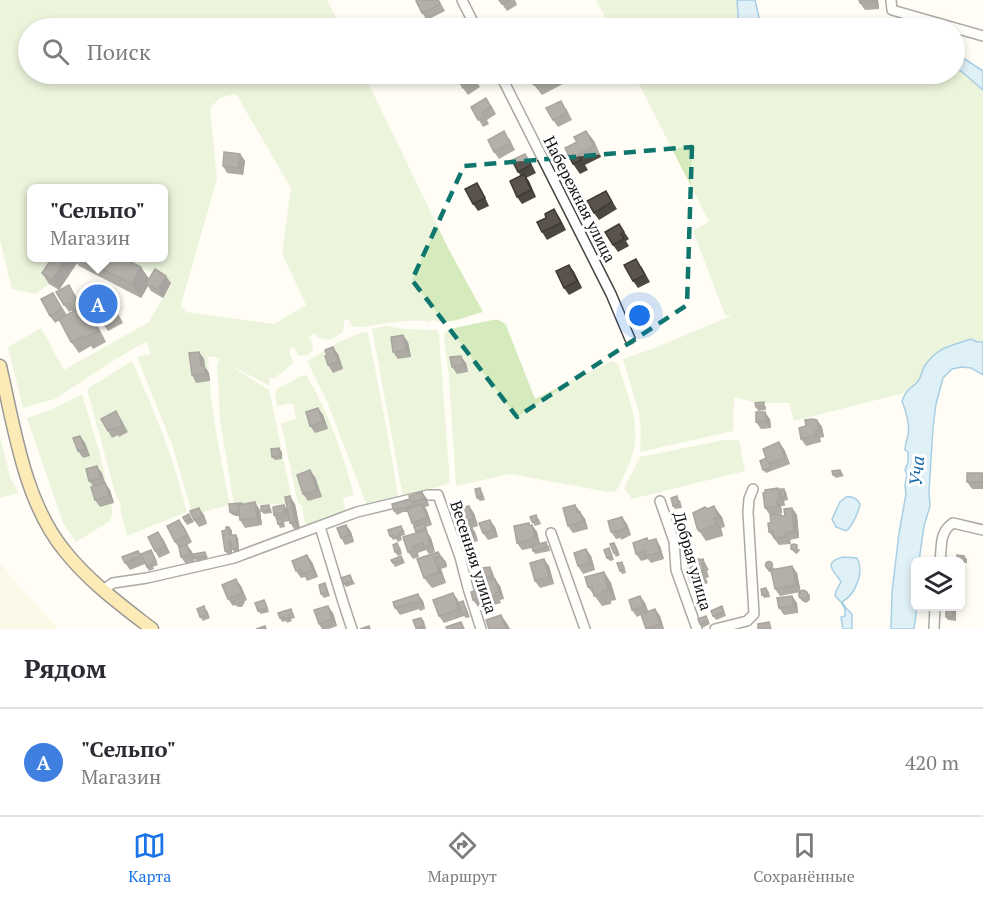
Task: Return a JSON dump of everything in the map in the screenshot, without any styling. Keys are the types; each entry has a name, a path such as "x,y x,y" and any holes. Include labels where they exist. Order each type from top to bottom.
{"main road":[{"path":"0,366 18,444 37,503 48,526 62,549 75,564 103,590 152,629"}],"street":[{"path":"462,0 471,18"},
{"path":"891,0 892,10 920,18"},
{"path":"965,31 983,36"},
{"name":"Набережная улица","path":"505,84 611,294 630,339"},
{"path":"715,629 747,621 753,614 748,512 753,489"},
{"name":"Весенняя улица","path":"320,527 357,512 428,495 438,495 460,556 481,629"},
{"name":"Добрая улица","path":"660,501 674,541 676,570 697,629"},
{"path":"940,557 943,532 953,523 983,530"},
{"path":"103,590 112,583 147,578 234,558 320,527 352,629"},
{"path":"551,533 585,629"},
{"path":"934,629 935,611"}],"highlighted area":[{"path":"692,147 687,305 517,417 412,280 464,166"}],"shaded area":[{"path":"0,563 35,604 59,629 0,629"}],"green space":[{"path":"0,0 327,0 337,18 18,18 18,84 369,84 448,248 483,312 444,322 406,321 363,327 352,326 348,319 344,320 343,331 329,340 318,338 315,333 308,338 312,342 313,350 308,355 299,356 294,347 289,350 293,363 274,379 269,377 270,386 226,363 269,390 293,504 234,505 220,420 217,364 220,360 205,356 208,357 213,413 230,505 193,517 173,447 137,357 150,354 147,341 55,399 23,408 8,347 41,328 64,370 149,322 171,283 127,262 168,262 168,184 27,184 27,262 63,262 49,284 35,294 12,289 0,240","holes":["236,94 291,188 282,253 306,305 274,324 186,312 181,305 217,179 210,109 219,98"]},
{"path":"596,0 737,0 738,18 606,18"},
{"path":"965,75 983,90 983,342 971,339 949,345 932,357 922,371 919,380 904,393 794,421 789,403 756,403 734,397 733,431 640,452 639,413 623,359 731,316 725,315 693,231 709,222 639,84 965,84"},
{"path":"492,320 506,325 535,399 612,361 618,364 635,422 635,442 632,455 616,491 608,492 510,474 456,486 445,332"},
{"path":"386,326 437,330 439,335 450,483 403,497 372,329"},
{"path":"362,332 368,333 398,496 396,500 367,506 326,399 307,361 337,343"},
{"path":"132,361 163,436 187,512 127,536 120,508 122,506 116,496 87,389"},
{"path":"301,376 307,376 329,419 354,495 343,498 346,513 306,527 301,504 298,504 281,423 296,419 293,403 277,406 275,394 277,389"},
{"path":"82,394 100,454 113,512 110,521 76,542 63,523 27,418 51,410"},
{"path":"0,436 10,477 19,493 0,498"},
{"path":"724,440 739,440 745,471 632,499 624,488 640,457"}],"water":[{"path":"737,0 755,0 759,18 738,18"},
{"path":"965,59 983,71 983,90 965,75"},
{"name":"Уча","path":"971,339 983,342 983,375 971,368 962,367 952,369 943,378 933,427 930,506 924,526 920,557 911,557 911,611 916,611 914,629 891,629 892,592 906,494 907,474 905,470 908,462 908,452 905,450 908,426 902,401 919,380 929,360 944,348"},
{"path":"846,497 858,500 860,504 855,519 846,531 836,527 832,519 840,502"},
{"path":"857,558 860,570 855,589 842,602 852,614 852,629 843,629 841,617 845,616 845,609 835,596 841,582 831,568 836,559"}],"building":[{"path":"417,0 438,0 440,4 422,13"},
{"path":"859,0 874,0 874,1 860,3"},
{"path":"486,98 491,107 482,112 484,117 478,120 471,107"},
{"path":"561,101 567,113 553,120 546,108"},
{"path":"504,131 510,143 494,152 488,140"},
{"path":"586,131 594,146 578,154 581,160 573,164 565,148 577,142 574,137"},
{"path":"224,152 240,154 238,168 223,166"},
{"path":"525,154 531,165 518,172 512,160"},
{"path":"524,174 531,190 517,197 510,181"},
{"path":"477,183 485,198 473,204 465,189"},
{"path":"606,191 612,202 594,213 587,201"},
{"path":"554,209 561,223 542,232 537,222 546,218 545,214"},
{"path":"619,224 624,232 621,234 624,239 613,245 605,232"},
{"path":"636,259 645,275 633,281 624,265"},
{"path":"49,262 63,262 52,280 42,273"},
{"path":"88,262 131,262 141,267 132,284"},
{"path":"569,265 577,281 564,288 556,271"},
{"path":"155,269 166,276 158,290 146,284"},
{"path":"99,284 115,313 101,321 85,292"},
{"path":"69,285 76,299 79,297 84,306 74,312 69,303 64,305 56,292"},
{"path":"53,293 62,309 50,316 41,299"},
{"path":"85,305 99,331 71,342 59,319"},
{"path":"403,335 406,350 393,352 391,337"},
{"path":"333,347 338,362 328,365 325,350"},
{"path":"199,352 205,374 192,375 189,353"},
{"path":"461,356 463,365 452,367 450,357"},
{"path":"764,402 764,406 756,407 755,403"},
{"path":"318,408 323,422 310,426 306,412"},
{"path":"116,411 123,425 108,431 101,419"},
{"path":"756,412 765,412 766,421 756,422"},
{"path":"805,420 817,420 819,430 815,431 816,435 801,439 799,428 806,426"},
{"path":"80,436 85,449 78,451 73,438"},
{"path":"779,442 785,457 768,464 763,449"},
{"path":"279,448 280,456 272,457 271,449"},
{"path":"766,458 771,467 763,470 760,461"},
{"path":"97,466 100,478 89,481 86,469"},
{"path":"310,470 317,490 303,494 297,475"},
{"path":"840,470 841,473 833,475 832,471"},
{"path":"967,473 982,473 982,482 967,482"},
{"path":"105,483 109,496 95,500 91,487"},
{"path":"480,488 482,496 477,498 475,489"},
{"path":"778,488 780,499 776,499 778,506 765,508 763,493 765,490"},
{"path":"780,489 784,489 785,497 781,497"},
{"path":"422,492 424,499 411,502 409,496"},
{"path":"290,496 295,522 290,523 285,497"},
{"path":"677,496 679,504 673,506 671,498"},
{"path":"410,499 413,505 394,511 392,504"},
{"path":"255,502 257,518 240,520 238,505"},
{"path":"242,503 238,505 239,513 230,512 229,504"},
{"path":"422,504 427,518 412,523 407,509"},
{"path":"269,505 269,510 261,511 261,506"},
{"path":"284,505 285,513 274,515 273,507"},
{"path":"575,505 583,521 568,526 563,508"},
{"path":"469,506 473,519 459,523 455,510"},
{"path":"714,506 718,517 714,518 716,525 699,531 693,513 705,507 707,509"},
{"path":"199,508 202,517 194,520 190,511"},
{"path":"792,508 794,531 785,533 786,537 774,538 773,531 769,532 770,515 785,516 784,509"},
{"path":"189,514 191,519 185,521 183,517"},
{"path":"536,515 538,521 532,522 530,517"},
{"path":"622,517 626,528 611,532 608,521"},
{"path":"282,518 283,523 278,524 277,519"},
{"path":"179,520 187,535 175,542 167,526"},
{"path":"490,520 493,530 483,533 479,523"},
{"path":"424,523 426,528 416,532 414,527"},
{"path":"529,523 529,526 532,525 535,537 517,543 514,526"},
{"path":"470,524 473,534 463,537 460,528"},
{"path":"346,525 349,535 341,538 337,528"},
{"path":"401,526 403,531 399,533 400,536 395,538 394,535 390,536 388,530"},
{"path":"226,527 229,527 230,535 236,535 237,548 232,549 231,541 229,541 230,551 225,551 222,531 226,530"},
{"path":"426,530 430,545 424,547 423,543 413,546 414,550 408,552 403,537"},
{"path":"158,532 165,546 155,551 148,537"},
{"path":"647,538 648,541 656,539 660,552 646,556 644,551 636,554 633,543"},
{"path":"546,542 547,547 533,551 532,546"},
{"path":"397,543 400,550 395,552 393,545"},
{"path":"614,543 618,552 614,553 610,544"},
{"path":"187,545 190,555 181,557 179,547"},
{"path":"791,545 797,545 797,549 794,550 791,549"},
{"path":"609,548 612,556 607,558 604,550"},
{"path":"586,549 590,563 578,566 574,553"},
{"path":"151,550 156,561 147,567 141,554"},
{"path":"138,551 141,556 125,563 122,557"},
{"path":"205,552 206,556 194,558 193,554"},
{"path":"438,552 440,556 434,558 439,572 424,578 417,559"},
{"path":"307,555 313,570 302,574 301,569 296,571 292,561"},
{"path":"401,556 403,560 393,563 391,560"},
{"path":"544,559 549,577 535,581 530,563"},
{"path":"695,559 703,559 704,570 701,571 703,576 690,581 686,570 687,565"},
{"path":"769,561 773,565 769,569 765,565"},
{"path":"622,562 624,569 620,571 617,563"},
{"path":"792,566 796,585 775,589 771,570"},
{"path":"490,567 492,576 485,578 483,568"},
{"path":"604,572 608,590 594,596 592,586 588,587 585,577"},
{"path":"350,575 352,581 344,584 341,578"},
{"path":"236,579 242,593 228,599 222,585"},
{"path":"495,579 499,592 495,593 496,596 489,598 488,595 473,600 471,592 481,589 479,581"},
{"path":"325,583 327,592 321,594 319,585"},
{"path":"766,588 767,594 762,595 761,589"},
{"path":"803,590 807,592 808,597 803,599 799,597 799,592"},
{"path":"453,593 459,609 439,616 433,600"},
{"path":"418,594 420,602 395,608 393,602"},
{"path":"640,596 644,606 632,610 629,600"},
{"path":"792,596 793,605 779,608 777,598"},
{"path":"242,597 239,603 232,602"},
{"path":"264,600 267,608 258,611 255,603"},
{"path":"463,601 467,613 463,615 458,603"},
{"path":"204,606 207,615 200,617 197,609"},
{"path":"328,606 332,619 319,624 314,610"},
{"path":"722,606 724,612 713,616 711,611"},
{"path":"291,609 292,614 288,615 289,618 280,618 278,613"},
{"path":"655,609 660,624 646,629 641,614"},
{"path":"946,611 953,611 953,617 946,617"},
{"path":"501,615 506,629 489,629 486,620"},
{"path":"706,616 708,621 700,624 698,619"},
{"path":"421,618 424,626 416,628 413,620"},
{"path":"461,622 464,629 447,629 446,627"},
{"path":"769,622 771,629 758,629 758,624"}],"place":[{"name":"\"Сельпо\"","path":"98,304"}]}
